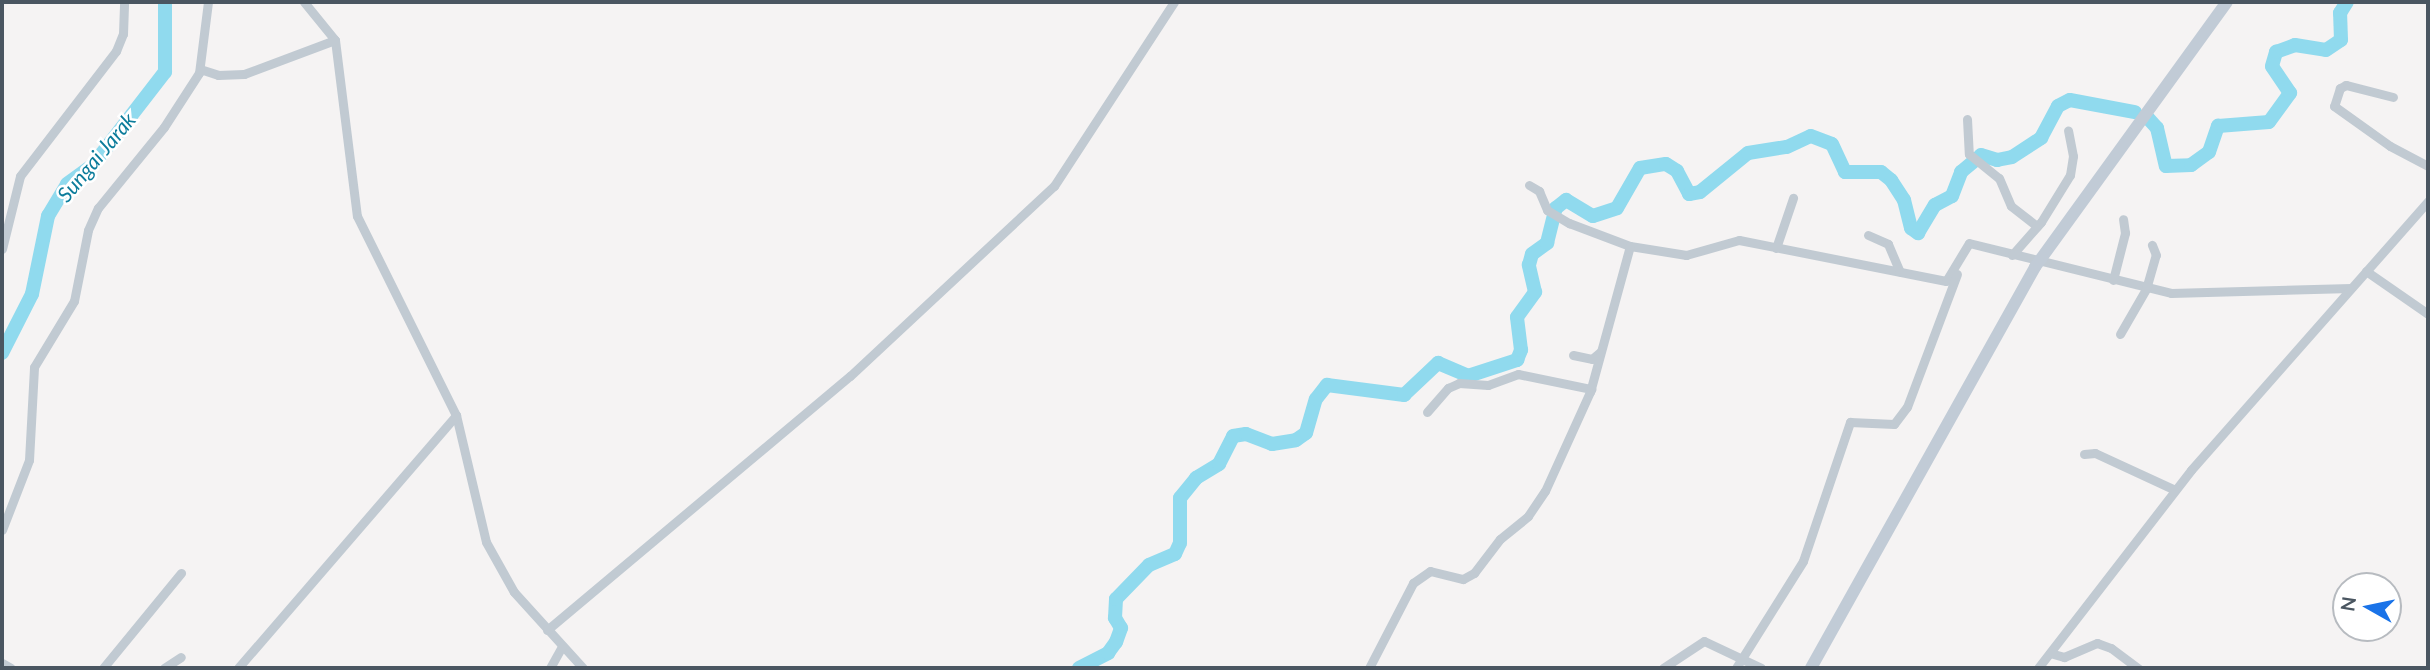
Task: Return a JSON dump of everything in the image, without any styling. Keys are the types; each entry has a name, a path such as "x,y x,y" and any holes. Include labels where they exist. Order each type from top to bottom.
{"street":[{"path":"2,249 20,176 116,51 123,34 124,2"},
{"path":"2,530 29,460 34,367 74,301 93,218 185,97 200,69 208,2"},
{"path":"304,2 335,40 357,216 456,415 486,542 514,593 561,648 583,668"},
{"path":"547,630 850,376 1054,186 1174,2"},
{"path":"1811,668 2038,262 2227,2"},
{"path":"200,69 218,75 244,74 335,40"},
{"path":"2393,97 2346,85 2336,95 2334,106 2390,146 2428,166"},
{"path":"1967,119 1966,148 1971,157 1980,167 1999,178 2014,210 2036,226"},
{"path":"2012,255 2036,226 2070,175 2073,156 2068,130"},
{"path":"1530,185 1539,191 1547,210 1569,223 1630,246 1686,256 1727,240 1776,247 1946,281 1969,243"},
{"path":"1776,247 1793,198"},
{"path":"2038,668 2175,490 2428,201"},
{"path":"2113,280 2125,233 2123,219"},
{"path":"1868,235 1888,244 1900,272"},
{"path":"1969,243 2146,289 2215,294 2351,288"},
{"path":"1736,668 1803,561 1850,422 1894,424 1907,407 1969,243"},
{"path":"2120,334 2146,289 2156,255 2152,244"},
{"path":"1369,668 1413,583 1430,571 1463,579 1474,573 1500,539 1528,516 1566,451 1591,389 1630,246"},
{"path":"2367,271 2428,314"},
{"path":"1573,355 1592,359 1602,351"},
{"path":"1427,412 1459,383 1488,385 1518,374 1591,389"},
{"path":"239,668 353,529 456,415"},
{"path":"2084,454 2095,453 2175,490"},
{"path":"103,668 181,573"},
{"path":"1663,668 1704,641 1761,668"},
{"path":"2050,653 2064,657 2097,643 2111,648 2138,668"},
{"path":"550,668 561,648"},
{"path":"164,668 181,657"},
{"path":"2,663 11,668"}],"waterway":[{"name":"Sungai Jarak","path":"2,353 32,294 48,216 67,184 93,165 165,72 165,2"},
{"path":"2147,117 2157,128 2166,166 2191,165 2209,152 2218,126 2269,122 2290,93 2272,66 2276,52 2295,45 2326,50 2341,40 2340,13 2347,2"},
{"path":"1079,668 1108,653 1116,642 1121,628 1115,618 1116,599 1149,565 1175,554 1180,543 1180,498 1196,478 1219,464 1233,436 1246,434 1272,444 1296,440 1306,433 1316,399 1327,385 1404,395 1438,363 1468,376 1517,360 1521,350 1517,317 1535,292 1529,265 1532,254 1547,243 1556,208 1566,200 1593,216 1617,208 1640,168 1666,164 1677,171 1689,194 1700,192 1748,153 1787,147 1811,136 1832,144 1845,172 1881,172 1891,180 1904,200 1911,228 1918,233 1935,205 1952,196 1961,172 1981,155 1997,160 2012,157 2041,138 2058,106 2070,100 2135,112"}]}
